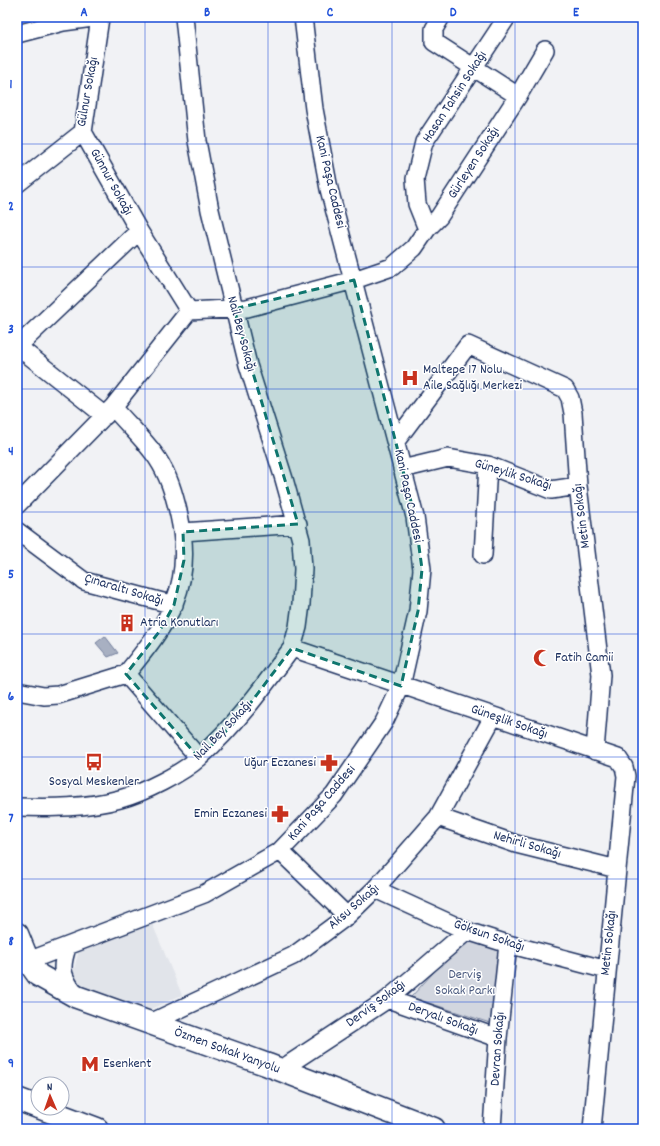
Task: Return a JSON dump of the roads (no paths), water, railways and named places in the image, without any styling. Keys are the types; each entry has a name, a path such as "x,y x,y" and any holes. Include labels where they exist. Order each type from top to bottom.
{"main road":[{"path":"17,934 28,968"},
{"name":"Özmen Sokak Yanyolu","path":"28,968 77,997 148,1024 170,1029 434,1129"},
{"path":"17,1099 30,1104"},
{"path":"61,1116 98,1129"}],"street":[{"name":"Nail Bey Sokağı","path":"17,807 71,807 120,799 165,780 200,758 240,716 267,682 292,648 298,627 303,576 301,540 298,524 248,365 210,210 198,141 184,17"},
{"name":"Kani Paşa Caddesi","path":"28,968 67,948 204,894 280,852 334,795 362,757 384,722 401,686 418,611 422,569 415,517 329,189 314,109 303,17"},
{"path":"441,17 434,29 434,42 518,96"},
{"name":"Hasan Tahsin Sokağı","path":"427,229 418,204 415,179 418,160 424,142 507,17"},
{"path":"17,34 63,22 100,18"},
{"name":"Gülnur Sokağı","path":"17,184 83,132 100,18"},
{"name":"Gürleyen Sokağı","path":"354,280 392,267 414,248 427,229 439,217 518,96 545,50"},
{"name":"Günnur Sokağı","path":"83,132 139,231 189,311"},
{"path":"17,347 139,231"},
{"path":"17,505 109,412 189,311 247,308 354,280"},
{"name":"Metin Sokağı","path":"396,441 468,345 565,389 570,398 573,413 578,486 601,675 595,751"},
{"name":"Çınaraltı Sokağı","path":"17,347 109,412 157,458 172,486 182,532 184,560 179,591 174,606 159,632 126,674"},
{"name":"Güneylik Sokağı","path":"402,469 448,458 488,465 551,490 578,486"},
{"path":"483,555 488,465"},
{"path":"182,532 298,524"},
{"name":"Çınaraltı Sokağı","path":"17,531 84,581 174,606"},
{"path":"292,648 401,686"},
{"path":"17,690 44,696 58,695 126,674 200,758"},
{"name":"Güneşlik Sokağı","path":"401,686 618,758"},
{"name":"Aksu Sokağı","path":"148,1024 293,956 347,916 376,889 438,817 493,717"},
{"name":"Metin Sokağı","path":"592,1129 626,776 624,767 618,758"},
{"name":"Nehirli Sokağı","path":"438,817 516,844 617,869"},
{"path":"280,852 347,916"},
{"name":"Göksun Sokağı","path":"376,889 467,931 508,944 607,970"},
{"name":"Derviş Sokağı","path":"280,1070 388,999 467,931"},
{"name":"Devran Sokağı","path":"492,1129 498,1038 508,944"},
{"path":"67,948 62,962 63,972 65,981 77,997"},
{"name":"Deryalı Sokağı","path":"388,999 498,1038"}],"water":[{"path":"105,636 118,653 108,657 96,643"}],"place":[{"name":"Maltepe 17 Nolu Aile Sağlığı Merkezi","path":"410,378"},
{"name":"Atria Konutları","path":"127,623"},
{"name":"Fatih Camii","path":"542,658"},
{"name":"Sosyal Meskenler","path":"94,762"},
{"name":"Uğur Eczanesi","path":"329,763"},
{"name":"Emin Eczanesi","path":"280,814"},
{"name":"Esenkent","path":"90,1064"}],"park label":[{"name":"Derviş Sokak Parkı","path":"465,984"}]}
